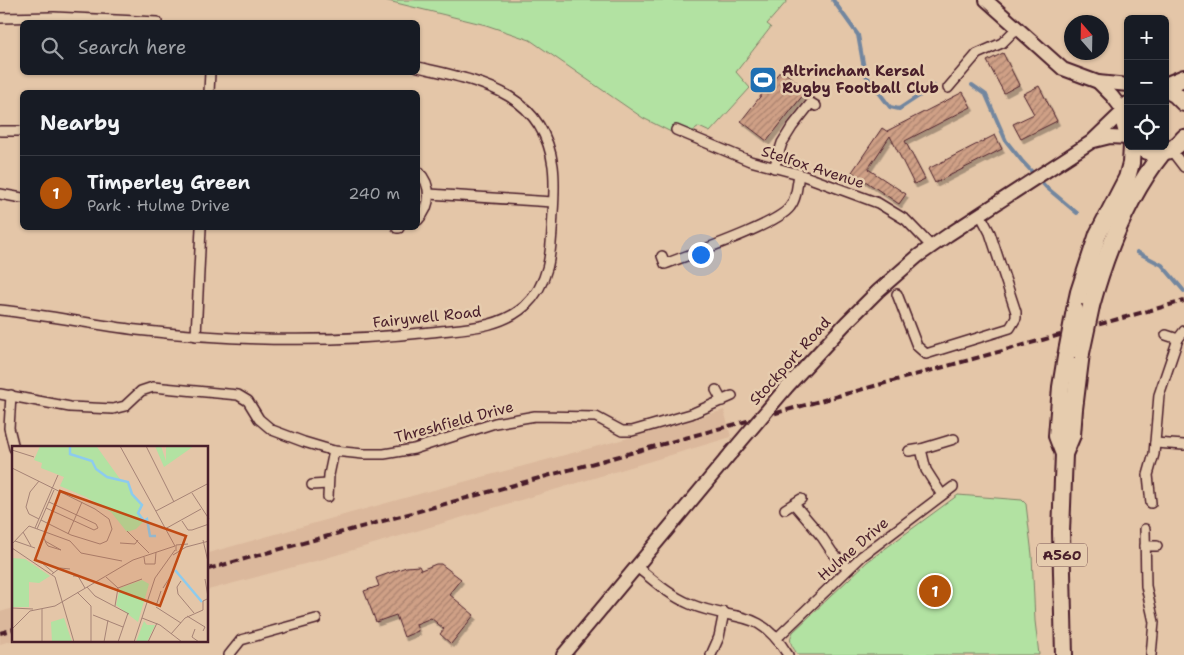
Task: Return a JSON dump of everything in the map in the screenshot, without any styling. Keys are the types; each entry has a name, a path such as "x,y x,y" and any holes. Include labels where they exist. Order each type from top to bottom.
{"highway":[{"path":"1169,86 1184,78"},
{"path":"1169,90 1184,103"},
{"name":"A560","path":"1064,655 1061,532 1064,454 1057,436 1061,386 1073,355 1083,308 1119,224 1147,172 1167,151 1184,138"},
{"name":"A560","path":"1083,308 1079,292 1098,234 1127,178 1132,163 1132,150"},
{"path":"1146,150 1150,152 1167,151"}],"main road":[{"path":"990,2 1016,28 1063,68 1098,82 1124,85"},
{"path":"1098,82 1124,107"},
{"name":"Stockport Road","path":"563,655 786,388 819,351 878,291 931,246 1091,142 1124,111"},
{"name":"Stockport Road","path":"1091,142 1103,138 1124,137"}],"street":[{"path":"0,18 54,17 116,20"},
{"path":"948,88 977,54 1002,43 1016,28"},
{"name":"Fairywell Road","path":"0,310 136,330 196,336 304,339 363,338 483,326 503,320 526,305 544,280 550,258 553,202 554,171 550,151 540,128 525,108 514,98 489,85 420,68"},
{"path":"209,90 210,75"},
{"path":"774,168 782,143 792,127 811,102 816,106"},
{"path":"0,130 20,131"},
{"name":"Stelfox Avenue","path":"676,130 750,161 799,174 893,211 914,227 931,246"},
{"path":"1167,151 1184,167"},
{"path":"420,174 426,182 429,194 426,207 420,217"},
{"path":"662,256 665,264 764,224 785,213 795,200 799,174"},
{"path":"0,194 20,198"},
{"path":"429,194 553,202"},
{"path":"897,294 918,346 926,354 1010,328 1016,318 1016,312 990,233 980,214"},
{"path":"196,336 201,230"},
{"path":"1151,503 1148,475 1155,443 1161,388 1178,339 1184,331"},
{"path":"1166,335 1178,339"},
{"name":"Threshfield Drive","path":"0,394 70,406 113,409 125,406 141,391 153,387 238,395 248,401 259,419 268,427 304,442 334,451 363,454 400,452 429,445 495,423 535,416 596,417 619,430 627,432 691,414 732,396"},
{"path":"716,390 722,401"},
{"path":"11,395 9,428 14,446"},
{"path":"909,451 954,439"},
{"path":"1155,443 1184,445"},
{"path":"921,449 926,470 942,495"},
{"path":"328,497 328,484 334,451"},
{"path":"312,485 328,484"},
{"name":"Hulme Drive","path":"777,638 848,569 876,545 953,487"},
{"path":"801,498 789,507 822,537 848,569"},
{"path":"1145,529 1146,592 1154,622 1151,655"},
{"path":"1146,546 1157,546"},
{"path":"636,566 665,590 682,600 702,608 746,617 757,622 777,638 788,655"},
{"path":"711,655 721,631 724,612"},
{"path":"229,655 241,640 316,619"}],"shaded area":[{"path":"724,410 731,437 323,559 209,590 209,553"},
{"path":"12,609 12,641 0,644 0,612"}],"green space":[{"path":"384,0 788,0 767,24 771,27 736,72 750,88 710,132 699,127 683,138 643,118 530,40 486,25"},
{"path":"958,495 1022,500 1026,504 1032,555 1035,621 1039,655 798,655 791,642 793,632 867,562"}],"building":[{"path":"1003,53 1019,85 1004,93 987,61"},
{"name":"Altrincham Kersal Rugby Football Club","path":"781,70 807,90 767,141 741,121"},
{"path":"1039,86 1057,121 1021,139 1013,124 1034,114 1023,94"},
{"path":"963,92 971,107 905,141 925,179 914,184 890,136 868,169 906,194 899,204 852,172 882,128 888,132"},
{"path":"995,135 1002,149 935,183 928,169"},
{"path":"441,564 461,579 449,594 474,615 451,644 440,634 444,629 431,618 416,624 418,631 404,637 396,615 376,622 364,591 379,586 376,578 406,567 419,566 421,570"}],"waterway":[{"path":"833,0 858,35 865,74 890,107 899,109 934,86"},
{"path":"972,85 986,95 1006,141 1022,161 1046,187 1077,213"},
{"path":"1137,252 1162,265 1184,291"}],"railway":[{"path":"209,569 1184,301"},
{"path":"0,633 12,630"}],"place":[{"name":"Altrincham Kersal Rugby Football Club","path":"763,80"},
{"name":"Timperley Green","path":"935,591"}]}
